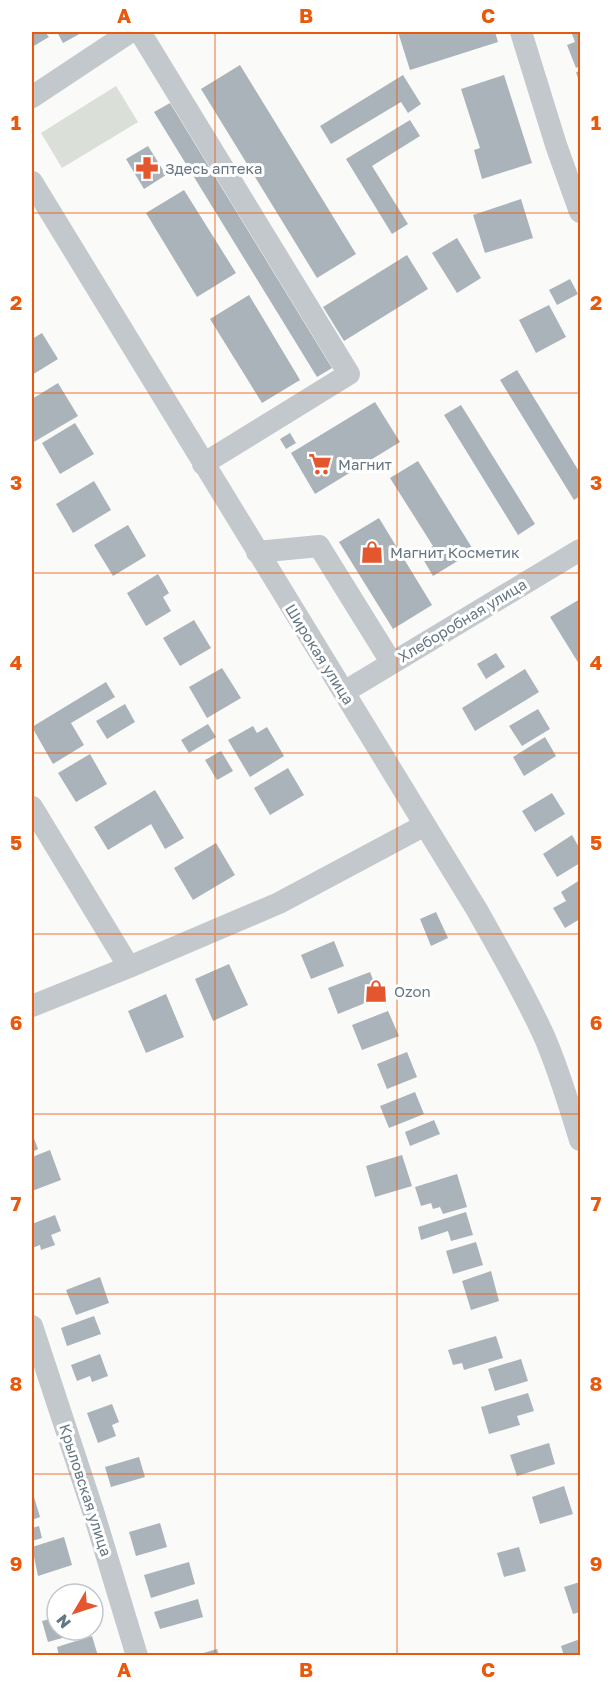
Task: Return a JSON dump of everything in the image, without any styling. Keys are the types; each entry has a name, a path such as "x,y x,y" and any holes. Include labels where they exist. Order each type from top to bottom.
{"street":[{"path":"32,97 130,32"},
{"path":"140,32 349,374 203,464"},
{"path":"521,32 556,145 580,212"},
{"name":"Широкая улица","path":"32,182 477,910 544,1036 563,1084 580,1140"},
{"path":"257,552 319,546 391,662"},
{"name":"Хлеборобная улица","path":"344,692 580,550"},
{"path":"32,807 129,967"},
{"path":"32,1006 279,903 425,825"},
{"name":"Крыловская улица","path":"32,1326 94,1514 137,1656"}],"shaded area":[{"path":"116,86 138,122 62,168 41,133"}],"building":[{"path":"32,32 45,32 49,37 32,47"},
{"path":"57,32 83,32 63,43"},
{"path":"398,32 495,32 498,42 410,70"},
{"path":"580,32 580,66 576,68 567,45 575,42 572,34"},
{"path":"240,65 356,254 317,278 201,89"},
{"path":"580,71 580,85 576,72"},
{"path":"403,75 421,104 408,113 401,102 331,144 320,126"},
{"path":"504,75 532,163 482,179 474,150 480,148 461,89"},
{"path":"170,103 332,368 317,377 154,112"},
{"path":"410,120 420,136 372,166 408,224 392,234 346,159"},
{"path":"148,146 166,175 144,189 126,159"},
{"path":"184,190 236,273 197,297 146,213"},
{"path":"521,199 533,238 485,253 473,215"},
{"path":"457,238 481,278 457,293 432,253"},
{"path":"407,255 428,289 344,341 323,307"},
{"path":"570,279 578,294 557,305 549,290"},
{"path":"249,295 300,380 262,403 210,319"},
{"path":"549,305 566,337 536,353 519,320"},
{"path":"42,333 58,359 32,375 32,339"},
{"path":"517,370 580,473 580,496 574,500 500,380"},
{"path":"58,383 78,416 32,443 32,399"},
{"path":"375,402 400,442 315,494 291,453"},
{"path":"461,405 535,524 518,535 444,415"},
{"path":"75,423 94,454 60,474 42,443"},
{"path":"290,433 296,443 286,449 280,439"},
{"path":"418,461 474,551 433,576 420,554 433,546 390,478"},
{"path":"94,481 111,510 73,533 56,504"},
{"path":"379,518 432,605 393,629 339,542"},
{"path":"128,525 146,556 113,576 94,545"},
{"path":"158,574 169,593 163,597 171,611 146,626 127,593"},
{"path":"580,599 580,663 579,664 550,617"},
{"path":"194,620 211,648 180,666 163,638"},
{"path":"496,653 505,667 486,679 477,664"},
{"path":"222,668 241,698 207,718 189,687"},
{"path":"525,669 539,692 475,731 462,708"},
{"path":"106,682 115,697 71,723 84,745 53,764 32,727"},
{"path":"125,704 135,722 107,739 96,721"},
{"path":"538,709 550,729 522,746 509,726"},
{"path":"208,724 216,737 189,753 181,740"},
{"path":"253,726 257,733 267,727 284,756 250,777 228,740"},
{"path":"545,737 556,756 524,776 513,757"},
{"path":"221,751 233,771 217,780 205,760"},
{"path":"90,754 107,784 76,802 58,773"},
{"path":"288,768 304,795 270,815 254,788"},
{"path":"155,790 184,838 165,849 151,824 108,850 94,827"},
{"path":"552,793 565,814 535,832 522,811"},
{"path":"572,835 580,849 580,863 557,877 543,854"},
{"path":"216,843 235,875 193,900 174,868"},
{"path":"580,880 580,919 565,928 553,908 566,901 561,892"},
{"path":"436,912 448,938 431,946 420,919"},
{"path":"334,941 344,966 311,979 301,955"},
{"path":"229,964 248,1005 213,1021 195,979"},
{"path":"370,972 380,997 338,1014 328,988"},
{"path":"166,994 184,1037 146,1053 128,1011"},
{"path":"388,1011 399,1036 362,1050 352,1025"},
{"path":"407,1052 417,1077 387,1089 377,1064"},
{"path":"415,1092 424,1114 389,1128 380,1106"},
{"path":"434,1120 440,1134 410,1146 405,1132"},
{"path":"32,1133 38,1149 32,1152"},
{"path":"50,1150 61,1180 32,1191 32,1157"},
{"path":"402,1155 412,1186 375,1197 366,1166"},
{"path":"457,1174 467,1207 443,1214 440,1207 433,1209 431,1203 421,1206 415,1187"},
{"path":"466,1212 473,1235 451,1241 448,1231 421,1240 418,1227"},
{"path":"55,1215 61,1231 51,1235 55,1245 41,1250 40,1245 32,1248 32,1224"},
{"path":"476,1242 483,1265 453,1274 446,1251"},
{"path":"491,1271 499,1301 471,1310 462,1281"},
{"path":"100,1277 109,1303 76,1315 66,1290"},
{"path":"94,1316 101,1334 67,1346 61,1328"},
{"path":"496,1336 503,1358 464,1370 462,1363 453,1365 448,1350"},
{"path":"100,1354 108,1376 92,1382 90,1376 77,1381 71,1365"},
{"path":"521,1359 528,1381 495,1391 488,1369"},
{"path":"528,1393 534,1411 517,1416 520,1425 489,1434 481,1407"},
{"path":"112,1404 119,1422 112,1425 116,1436 98,1443 87,1413"},
{"path":"549,1443 555,1464 517,1476 510,1455"},
{"path":"139,1457 145,1477 111,1487 105,1467"},
{"path":"564,1486 573,1514 540,1524 532,1497"},
{"path":"34,1497 40,1517 32,1520 32,1498"},
{"path":"160,1523 167,1547 136,1556 129,1532"},
{"path":"39,1526 42,1538 32,1541 32,1528"},
{"path":"64,1537 72,1565 38,1576 32,1547"},
{"path":"519,1547 526,1571 504,1577 497,1553"},
{"path":"189,1562 195,1584 151,1598 144,1575"},
{"path":"580,1582 580,1612 573,1614 564,1587"},
{"path":"198,1599 203,1617 160,1629 154,1612"},
{"path":"580,1639 580,1656 564,1656 561,1646"},
{"path":"73,1642 94,1642 98,1656 59,1656 57,1647"},
{"path":"217,1649 219,1656 197,1656 197,1655"}],"place":[{"name":"Здесь аптека","path":"147,168"},
{"name":"Магнит","path":"320,464"},
{"name":"Магнит Косметик","path":"372,552"},
{"name":"Ozon","path":"376,991"}]}
